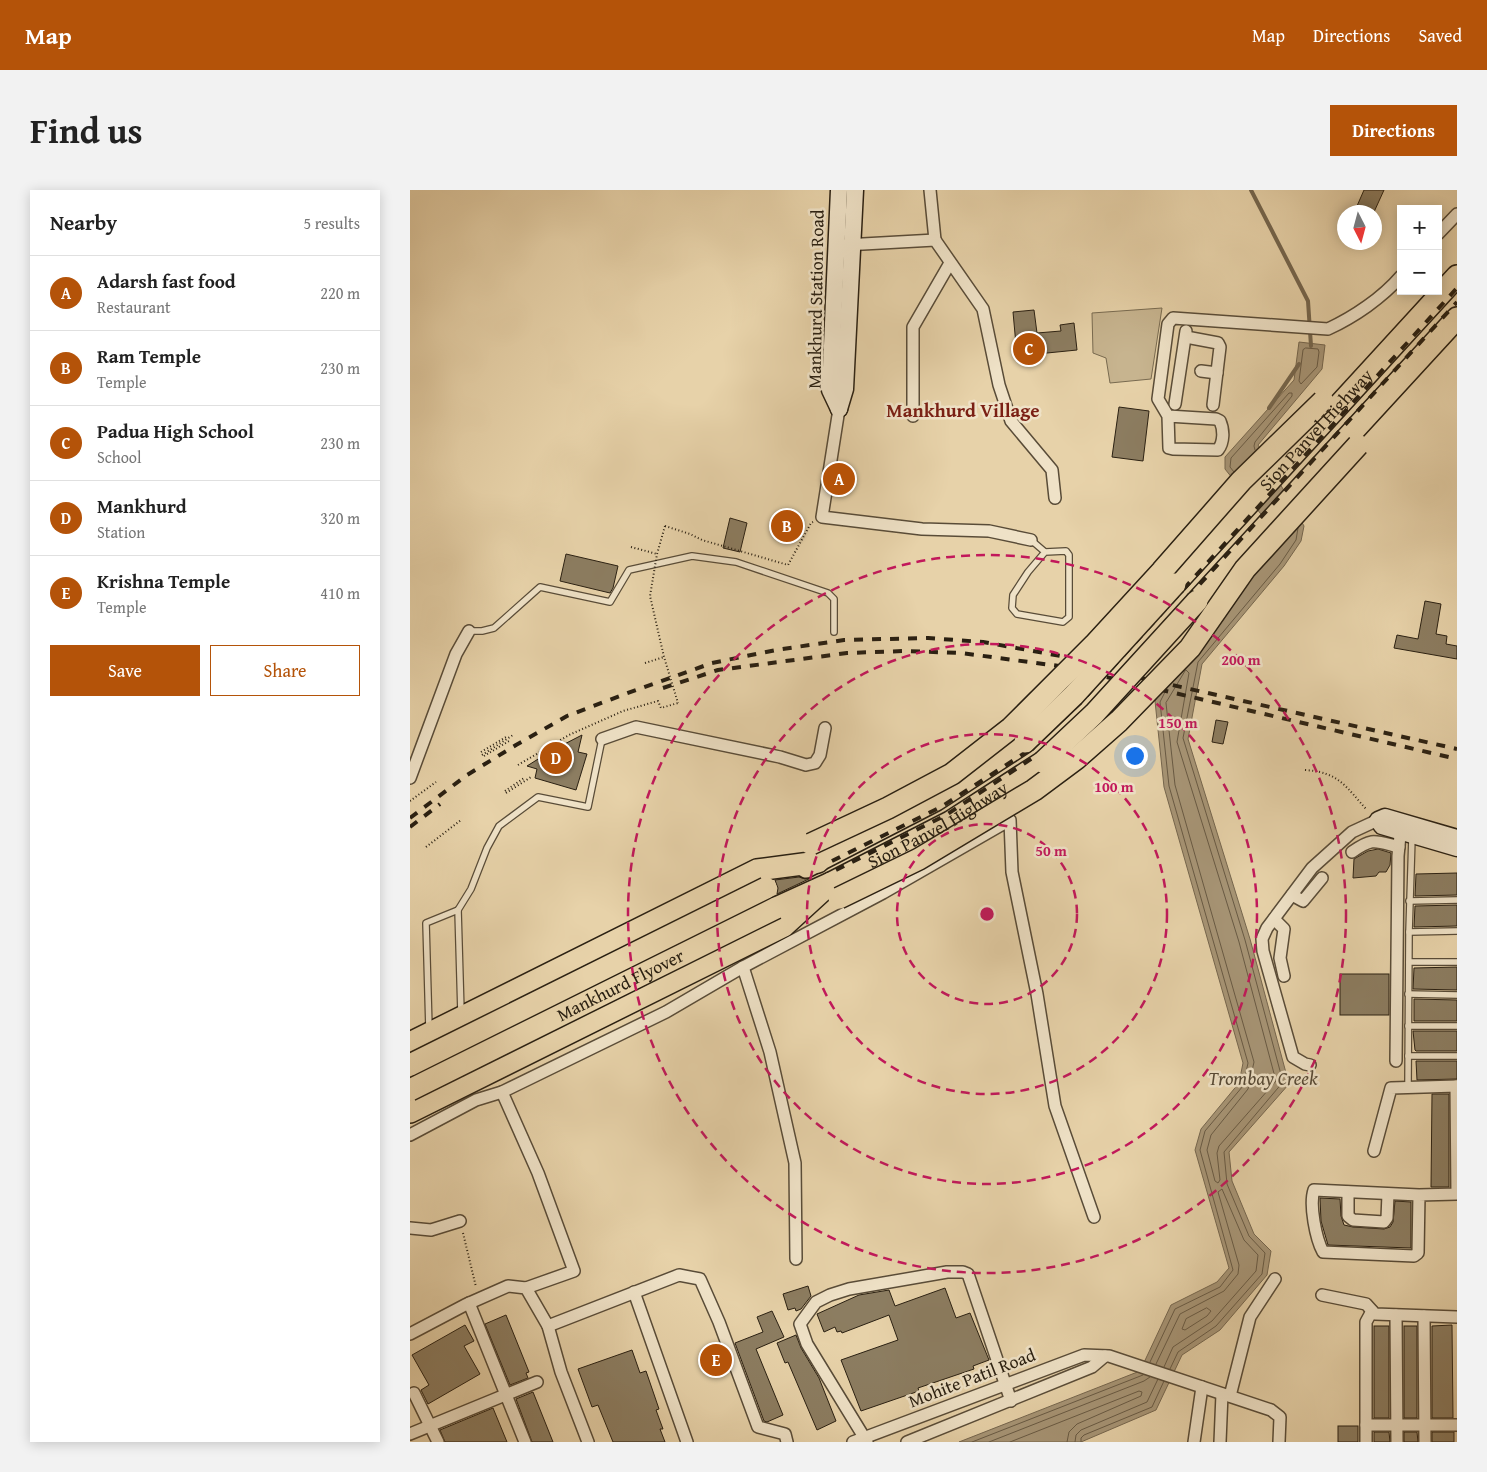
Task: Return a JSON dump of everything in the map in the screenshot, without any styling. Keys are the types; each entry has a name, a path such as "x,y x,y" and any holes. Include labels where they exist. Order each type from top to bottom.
{"highway":[{"name":"Sion Panvel Highway","path":"814,853 936,800 1025,742 1074,695 1457,276"},
{"name":"Sion Panvel Highway","path":"835,890 950,822 1043,762 1094,714 1457,318"},
{"path":"410,1043 762,879 814,853 888,808 952,774 1011,728 1094,645 1241,481 1323,401 1367,374"},
{"path":"835,890 935,849 1034,790 1077,758 1119,721 1190,648 1245,569 1358,446 1386,396"},
{"name":"Mankhurd Flyover","path":"410,1065 762,879"},
{"name":"Mankhurd Flyover","path":"410,1090 835,890"},
{"path":"410,1112 444,1096 474,1091 780,917"}],"street":[{"name":"Mankhurd Station Road","path":"839,190 844,246"},
{"name":"Mankhurd Station Road","path":"822,517 839,409 830,390 844,246 855,190"},
{"path":"930,190 935,240 983,309 999,385 1011,421 1052,470 1055,498"},
{"path":"1442,230 1457,214"},
{"path":"844,246 935,240"},
{"path":"913,416 913,327 950,263"},
{"path":"1168,416 1216,419 1220,421 1223,427 1221,445 1218,450 1169,448 1168,416 1158,399 1168,324 1173,318 1328,329 1341,323 1389,290 1397,281"},
{"path":"1175,404 1188,319"},
{"path":"1186,337 1218,343 1220,347 1212,405"},
{"path":"1200,371 1217,373"},
{"path":"822,517 922,528 989,531 1031,540"},
{"path":"410,778 456,654 469,631"},
{"path":"602,739 636,727 806,764 815,763 820,755 825,728"},
{"path":"410,1134 474,1091 502,1092 666,1012 743,967 883,893 1010,820 1012,872 1037,994 1055,1106 1094,1217"},
{"path":"1310,1065 1293,1057 1263,951 1262,940 1274,919 1312,868 1352,832 1378,820 1382,826 1403,834 1457,848"},
{"path":"1396,1061 1403,834"},
{"path":"1352,852 1366,842 1403,834 1457,838"},
{"path":"1292,894 1300,905 1322,878"},
{"path":"1274,919 1284,928 1280,958 1284,976"},
{"path":"743,967 770,1052 795,1163 796,1259"},
{"path":"1374,1151 1390,1089 1408,1086 1457,1086 1457,1194 1419,1195 1314,1190 1312,1195 1313,1215 1323,1252 1414,1256 1418,1253 1419,1195"},
{"path":"410,1334 508,1286 526,1288 574,1271 538,1173 502,1092"},
{"path":"1348,1192 1348,1216 1353,1220 1384,1222 1387,1218 1388,1194"},
{"path":"410,1228 431,1230 460,1221"},
{"path":"866,1439 807,1344 800,1324 816,1302 849,1289 938,1273 964,1272 968,1274 1011,1401"},
{"path":"548,1326 679,1275 700,1279 719,1322 758,1426 785,1434 787,1442"},
{"path":"1220,1442 1226,1395 1250,1317 1275,1279"},
{"path":"526,1288 548,1326 561,1372 588,1442"},
{"path":"634,1292 686,1442"},
{"path":"1322,1295 1366,1304 1375,1314 1457,1317"},
{"path":"474,1301 506,1395 525,1442"},
{"path":"1366,1442 1366,1322 1372,1310"},
{"path":"1396,1315 1397,1442"},
{"path":"1424,1316 1425,1442"},
{"name":"Mohite Patil Road","path":"853,1442 866,1439 1084,1355 1105,1356 1139,1366 1271,1410 1280,1417 1278,1442"},
{"path":"907,1442 1092,1367 1105,1356"},
{"path":"1036,1374 1042,1388"},
{"path":"410,1434 537,1382"},
{"path":"1194,1442 1202,1387"},
{"path":"414,1393 438,1442"},
{"path":"973,1398 979,1414"},
{"path":"1366,1425 1457,1425"}],"lane":[{"path":"1031,540 1045,552 1066,551 1070,555 1069,618 1063,622 1017,614 1012,608 1013,595 1028,572 1045,552"},
{"path":"469,631 482,631 494,628 540,587 610,602 629,570 692,556 736,562 828,593 834,599 834,632"},
{"path":"466,1045 461,1018 458,910 471,889 487,848 499,826 538,797 588,807 602,739"},
{"path":"1403,834 1409,901 1408,1086"},
{"path":"1409,901 1457,900"},
{"path":"435,1060 429,1033 426,923 458,910"},
{"path":"1409,932 1457,931"},
{"path":"1409,962 1457,962"},
{"path":"1408,994 1457,995"},
{"path":"1408,1026 1457,1026"},
{"path":"468,1054 474,1091"},
{"path":"1408,1056 1457,1056"},
{"path":"438,1069 444,1096"}],"path":[{"path":"518,765 569,735 623,711 658,701 661,708 678,703 664,657 650,596 664,526 702,540 788,565 811,523 822,517"},
{"path":"631,547 657,554"},
{"path":"645,663 664,657"},
{"path":"482,754 514,735"},
{"path":"482,754 506,737"},
{"path":"482,754 509,741"},
{"path":"1305,770 1320,771 1331,775 1350,789 1378,820"},
{"path":"524,778 505,792 531,777"},
{"path":"410,801 436,782"},
{"path":"426,847 461,820"},
{"path":"460,1221 474,1301"}],"shaded area":[{"path":"1162,308 1151,379 1110,383 1106,358 1093,353 1092,313"}],"water":[{"name":"Trombay Creek","path":"1299,342 1325,345 1322,369 1258,445 1304,526 1301,541 1284,566 1202,664 1188,739 1250,939 1289,1084 1229,1152 1232,1181 1254,1234 1271,1251 1267,1275 1220,1330 1182,1355 1156,1410 1081,1442 959,1442 1140,1371 1171,1305 1217,1282 1229,1268 1195,1150 1201,1129 1239,1083 1243,1063 1164,787 1155,701 1182,652 1272,528 1225,469 1225,457 1294,380"}],"building":[{"path":"1364,190 1384,190 1377,205 1357,205"},
{"path":"1034,310 1037,333 1061,331 1060,325 1074,323 1077,350 1017,356 1013,312"},
{"path":"1119,407 1149,411 1143,461 1112,457"},
{"path":"730,518 747,523 740,552 723,548"},
{"path":"566,554 618,566 610,593 560,581"},
{"path":"1425,601 1441,604 1436,634 1447,636 1446,644 1457,646 1457,659 1394,648 1397,635 1418,639"},
{"path":"1216,720 1228,722 1223,744 1212,742"},
{"path":"582,735 578,752 587,754 576,790 535,778 537,769 527,766"},
{"path":"1378,849 1391,853 1390,865 1386,872 1379,872 1376,876 1353,878 1354,859 1368,851"},
{"path":"1457,873 1457,895 1415,896 1416,874"},
{"path":"799,877 811,878 777,894 778,888 775,880"},
{"path":"1457,905 1457,926 1414,927 1415,906"},
{"path":"1457,967 1457,990 1413,989 1414,968"},
{"path":"1340,974 1389,974 1389,1015 1340,1015"},
{"path":"1414,999 1457,1000 1457,1021 1414,1021"},
{"path":"1413,1031 1457,1031 1457,1051 1416,1051"},
{"path":"1416,1061 1457,1061 1457,1079 1417,1080"},
{"path":"1432,1094 1449,1094 1449,1187 1431,1187"},
{"path":"1320,1198 1340,1199 1341,1216 1344,1225 1384,1229 1390,1227 1393,1222 1395,1201 1411,1202 1411,1248 1328,1245 1321,1221"},
{"path":"808,1286 811,1296 801,1309 796,1311 795,1308 788,1310 783,1294"},
{"path":"945,1288 956,1318 970,1313 989,1360 973,1366 974,1369 918,1388 919,1391 861,1411 841,1360 898,1340 889,1315 842,1333 841,1331 837,1332 835,1327 824,1332 817,1314 859,1295 889,1290 895,1306"},
{"path":"772,1311 784,1337 756,1349 783,1415 767,1422 764,1421 735,1343 763,1332 757,1317"},
{"path":"506,1315 529,1372 526,1373 528,1378 510,1385 485,1324"},
{"path":"465,1325 474,1341 464,1346 480,1374 428,1404 421,1390 429,1385 412,1355"},
{"path":"1452,1325 1453,1418 1432,1418 1432,1326"},
{"path":"1374,1326 1389,1326 1389,1418 1374,1418"},
{"path":"1404,1326 1417,1326 1417,1418 1404,1418"},
{"path":"796,1335 801,1348 819,1378 836,1421 817,1430 788,1362 785,1363 777,1343"},
{"path":"632,1350 640,1373 646,1371 659,1409 656,1410 663,1429 660,1429 665,1442 613,1442 598,1405 592,1407 578,1369"},
{"path":"533,1392 553,1442 532,1442 516,1399"},
{"path":"493,1408 507,1442 445,1442 440,1430"},
{"path":"1338,1426 1358,1426 1358,1442 1338,1442"},
{"path":"1374,1432 1389,1432 1390,1442 1374,1442"},
{"path":"1404,1432 1417,1432 1418,1442 1404,1442"},
{"path":"1432,1432 1454,1432 1454,1442 1432,1442"}],"waterway":[{"path":"1251,190 1308,301 1311,346"},
{"path":"1269,408 1299,364"}],"railway":[{"path":"832,861 941,807 1031,749 1081,702 1457,288"},
{"path":"836,870 946,815 1037,755 1087,708 1457,302"},
{"path":"410,818 467,775 567,716 712,663 776,650 844,640 928,638 983,642 1061,656 1141,678 1457,749"},
{"path":"663,688 718,670 847,653 905,651 961,653 1059,666 1457,759"},
{"path":"410,827 440,804"},
{"path":"446,1056 529,1014"},
{"path":"410,1082 533,1021"}],"place":[{"name":"Padua High School","path":"1029,349"},
{"name":"Adarsh fast food","path":"839,479"},
{"name":"Ram Temple","path":"787,526"},
{"name":"Mankhurd","path":"556,758"},
{"name":"Krishna Temple","path":"716,1360"}],"district":[{"name":"Mankhurd Village","path":"963,410"}]}
